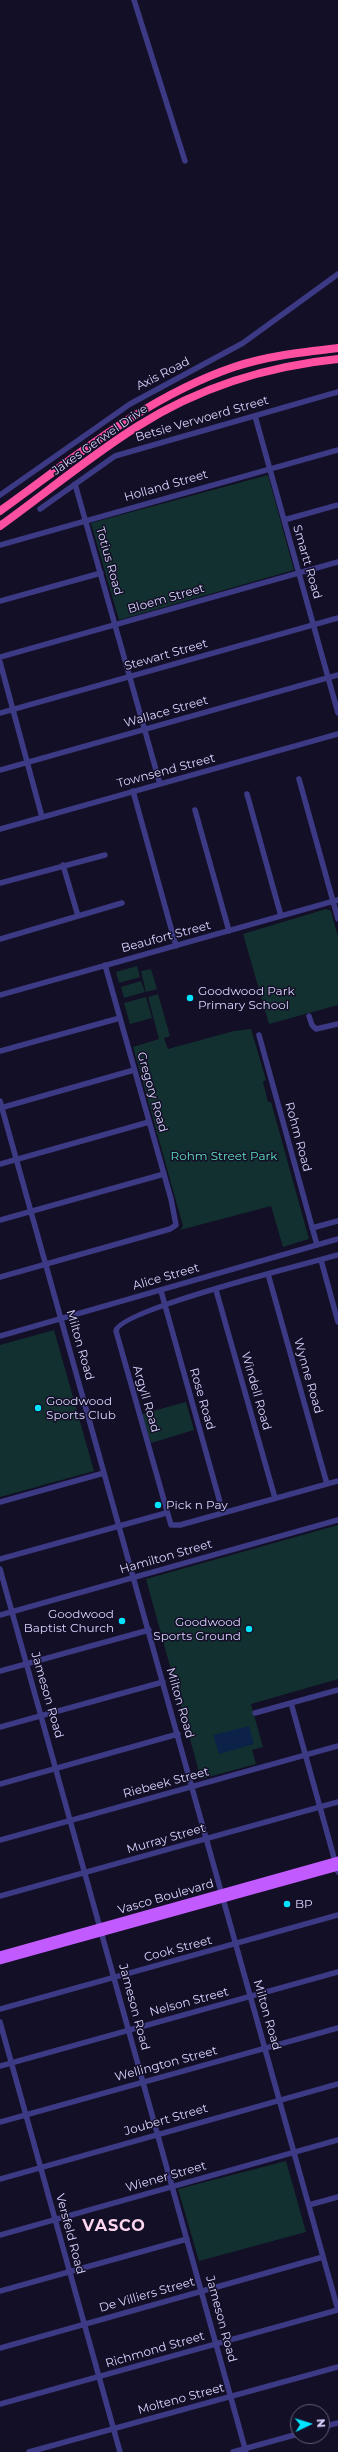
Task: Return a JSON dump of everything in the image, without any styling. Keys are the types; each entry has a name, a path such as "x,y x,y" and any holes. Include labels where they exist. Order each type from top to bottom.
{"highway":[{"name":"Jakes Gerwel Drive","path":"0,511 132,416 184,388 235,367 261,360 338,348"},
{"name":"Jakes Gerwel Drive","path":"0,526 138,426 188,399 214,388 262,372 311,362 338,359"}],"main road":[{"name":"Vasco Boulevard","path":"0,1961 101,1930 337,1866"},
{"name":"Vasco Boulevard","path":"0,1955 101,1930"}],"street":[{"path":"134,0 185,161"},
{"name":"Axis Road","path":"0,495 124,408 153,390 203,366 243,343 338,274"},
{"name":"Betsie Verwoerd Street","path":"40,509 115,456 338,392"},
{"name":"Smartt Road","path":"255,416 338,713"},
{"name":"Holland Street","path":"0,545 338,450"},
{"name":"Totius Road","path":"75,484 116,624 160,784"},
{"path":"284,520 338,505"},
{"name":"Bloem Street","path":"0,657 338,562"},
{"path":"0,601 100,573"},
{"name":"Stewart Street","path":"0,713 338,618"},
{"path":"0,662 42,817"},
{"name":"Wallace Street","path":"0,770 338,675"},
{"name":"Townsend Street","path":"0,829 338,734"},
{"path":"299,779 336,901 338,919"},
{"path":"133,791 176,946"},
{"path":"247,794 282,916"},
{"path":"195,810 229,931"},
{"path":"0,883 105,854"},
{"path":"63,865 78,916"},
{"name":"Beaufort Street","path":"0,995 336,901"},
{"path":"0,938 122,903"},
{"name":"Gregory Road","path":"45,1264 170,1229 176,1225 164,1174 105,965"},
{"path":"309,1016 312,1025 316,1029 338,1024"},
{"path":"0,1051 120,1018"},
{"name":"Rohm Road","path":"259,1035 317,1245"},
{"path":"1,1106 134,1070"},
{"name":"Milton Road","path":"1,1106 193,1787 338,2310"},
{"path":"0,1164 149,1122"},
{"path":"0,1220 164,1174"},
{"path":"312,1228 338,1221"},
{"name":"Alice Street","path":"0,1336 338,1239"},
{"name":"Alice Street","path":"164,1304 338,1255"},
{"path":"320,1260 338,1322"},
{"path":"0,1277 45,1264"},
{"name":"Wynne Road","path":"268,1274 327,1484"},
{"name":"Rose Road","path":"161,1290 223,1513"},
{"name":"Windell Road","path":"216,1290 275,1498"},
{"name":"Argyll Road","path":"164,1304 121,1322 116,1331 168,1522 173,1526 223,1513"},
{"path":"0,1502 104,1473"},
{"path":"223,1513 338,1481"},
{"path":"0,1559 166,1513"},
{"name":"Hamilton Street","path":"0,1615 338,1520"},
{"name":"Jameson Road","path":"0,1569 246,2450"},
{"path":"0,1671 148,1630"},
{"path":"0,1727 163,1682"},
{"path":"255,1713 338,1690"},
{"path":"291,1703 337,1866"},
{"path":"0,1784 178,1734"},
{"name":"Riebeek Street","path":"0,1840 338,1746"},
{"name":"Murray Street","path":"0,1896 338,1802"},
{"name":"Cook Street","path":"0,2009 338,1915"},
{"name":"Nelson Street","path":"0,2066 338,1972"},
{"name":"Versfeld Road","path":"0,2022 68,2272 120,2452"},
{"name":"Wellington Street","path":"0,2122 338,2028"},
{"name":"Joubert Street","path":"0,2179 338,2084"},
{"name":"Wiener Street","path":"0,2234 338,2140"},
{"path":"309,2205 338,2196"},
{"path":"0,2291 187,2239"},
{"name":"De Villiers Street","path":"0,2348 323,2257"},
{"name":"Richmond Street","path":"0,2404 338,2310"},
{"name":"Molteno Street","path":"29,2452 338,2367"},
{"path":"233,2452 246,2450 290,2436"}],"green space":[{"path":"268,475 294,570 119,620 91,523"},
{"path":"326,909 331,911 338,937 338,1005 269,1024 243,934"},
{"path":"137,966 140,977 119,983 116,972"},
{"path":"151,969 157,989 146,992 141,971"},
{"path":"141,981 145,992 124,998 121,987"},
{"name":"Rohm Street Park","path":"158,994 170,1036 164,1038 168,1049 234,1031 251,1029 266,1080 263,1082 268,1102 271,1102 309,1239 283,1247 271,1206 180,1230 183,1226 133,1047 159,1039 148,997"},
{"path":"146,997 152,1018 130,1024 124,1003"},
{"name":"Goodwood Sports Club","path":"54,1330 94,1471 0,1497 0,1345"},
{"path":"186,1402 194,1430 151,1443 142,1414"},
{"name":"Goodwood Sports Ground","path":"338,1525 338,1679 251,1704 263,1747 252,1750 256,1764 201,1779 146,1579"},
{"path":"286,2161 306,2232 199,2261 178,2189"}],"water":[{"path":"249,1726 254,1744 219,1754 213,1735"}],"place":[{"name":"Goodwood Park Primary School","path":"190,998"},
{"name":"Goodwood Sports Club","path":"38,1408"},
{"name":"Pick n Pay","path":"158,1505"},
{"name":"Goodwood Baptist Church","path":"122,1621"},
{"name":"Goodwood Sports Ground","path":"249,1629"},
{"name":"BP","path":"287,1904"}],"district":[{"name":"VASCO","path":"114,2226"}]}
